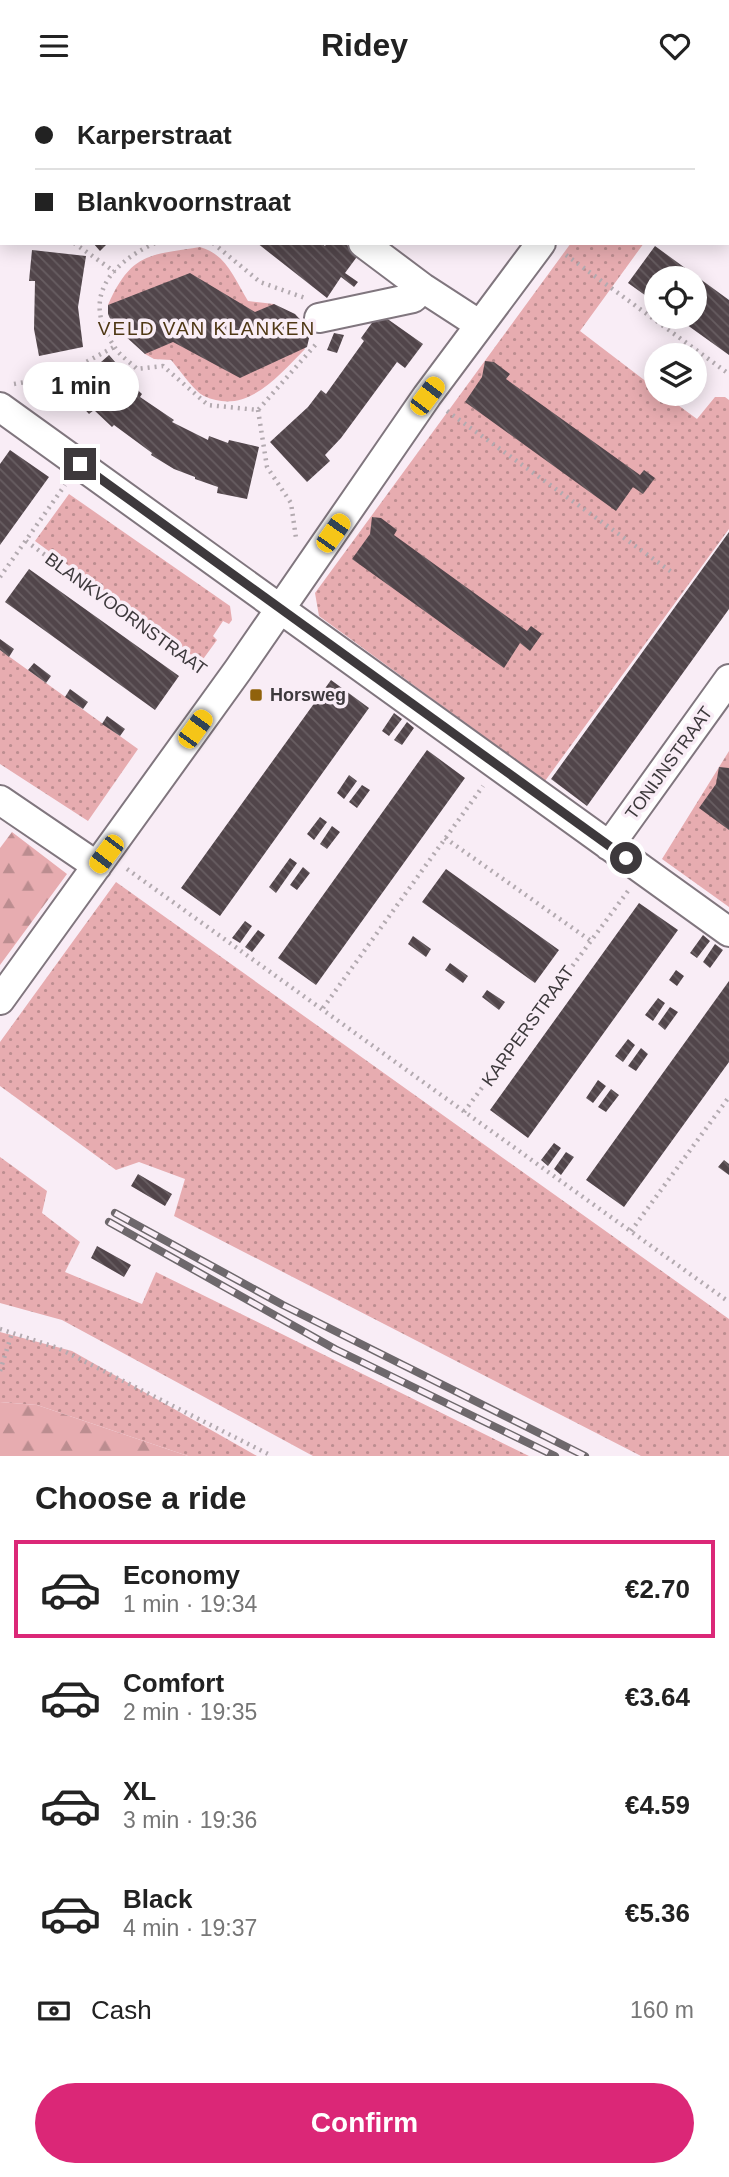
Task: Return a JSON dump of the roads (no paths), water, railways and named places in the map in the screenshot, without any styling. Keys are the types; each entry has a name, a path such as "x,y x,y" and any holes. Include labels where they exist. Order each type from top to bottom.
{"street":[{"path":"366,245 423,288 480,325"},
{"path":"0,1000 281,610 427,396 480,325 551,247"},
{"path":"319,318 413,297 423,288"},
{"path":"6,395 80,464 729,932"},
{"name":"TONIJNSTRAAT","path":"609,846 729,679"},
{"path":"0,800 101,860"}],"railway":[{"path":"115,1213 283,1305 585,1456"},
{"path":"109,1222 335,1349 555,1456"}],"place":[{"name":"Horsweg","path":"256,695"}],"district":[{"name":"VELD VAN KLANKEN","path":"207,328"}]}
